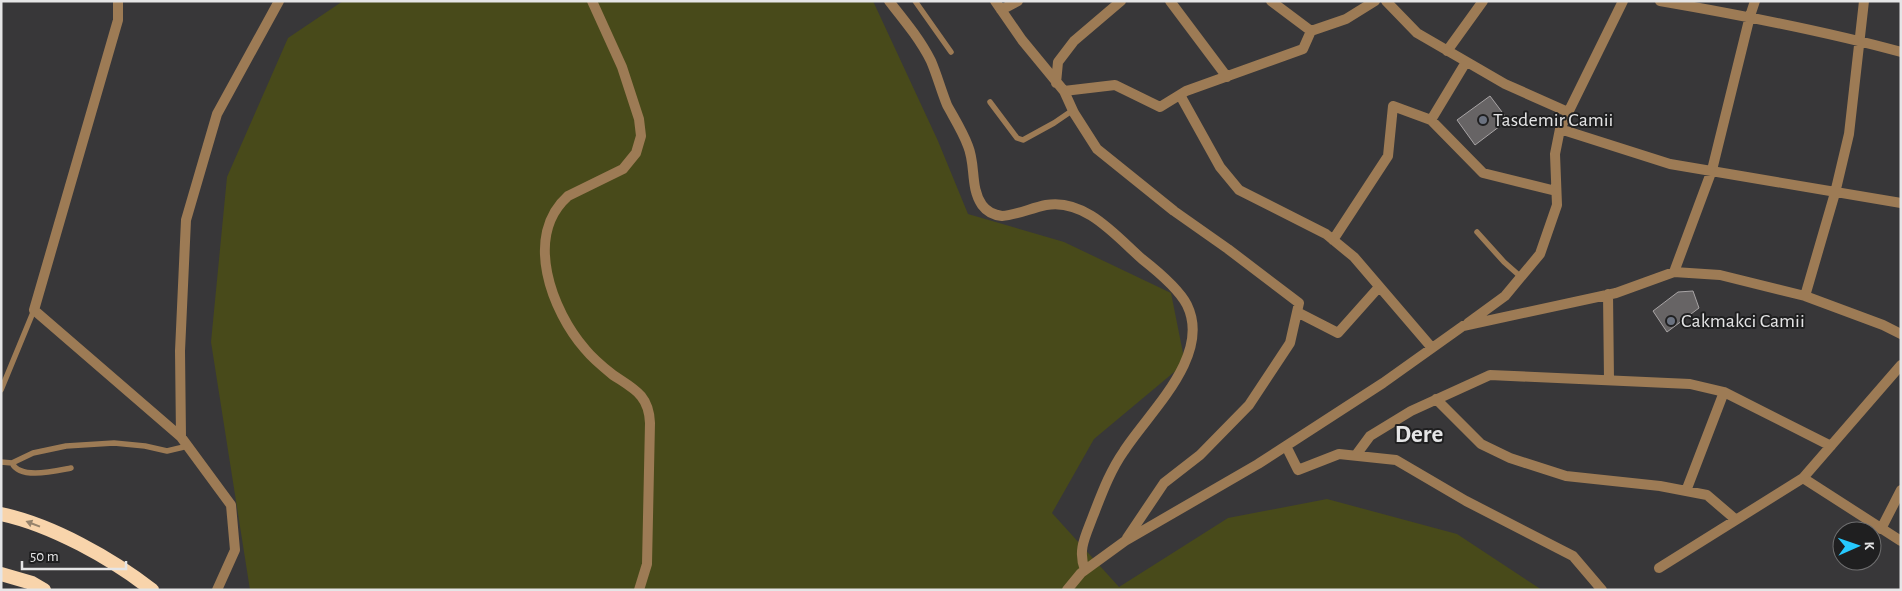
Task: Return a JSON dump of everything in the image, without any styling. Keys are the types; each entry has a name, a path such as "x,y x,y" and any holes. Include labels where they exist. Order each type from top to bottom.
{"highway":[{"path":"1,506 7,515 70,539 134,576 152,590"},
{"path":"1,574 32,583 44,590"}],"street":[{"path":"118,1 118,20 34,310 181,437 231,505 234,550 217,590"},
{"path":"181,437 180,352 186,220 217,114 279,1"},
{"path":"592,1 612,42 631,92 641,127 639,145 633,159 623,169 568,196 560,202 546,233 545,253 553,293 562,315 574,336 598,363 641,394 649,408 647,564 639,590"},
{"path":"889,1 917,37 932,64 948,106 968,145 975,185 980,201 986,210 996,216 1002,216 1057,204 1086,212 1146,262 1182,296 1191,315 1193,336 1191,347 1184,363 1162,400 1122,452 1100,497 1081,554 1085,570"},
{"path":"1018,1 998,6 1022,40 1060,87 1097,148 1174,211 1299,303 1290,343 1249,405 1200,455 1164,483 1125,541"},
{"path":"1060,87 1058,62 1074,41 1121,1"},
{"path":"1170,1 1227,77"},
{"path":"1271,1 1311,31"},
{"path":"1060,87 1115,86 1160,106 1180,95 1303,49 1311,31 1346,19 1375,1"},
{"path":"1386,1 1417,33 1505,84 1568,112"},
{"path":"1448,51 1483,1"},
{"path":"1067,590 1085,570 1125,541 1286,446 1383,383 1505,296 1540,254 1557,205 1555,154 1560,128 1623,1"},
{"path":"1660,1 1750,16 1901,52"},
{"path":"1674,272 1712,170 1755,1"},
{"path":"1805,296 1835,193 1849,134 1864,1"},
{"path":"1432,120 1466,62"},
{"path":"1180,95 1220,166 1239,190 1326,234 1354,257 1432,348"},
{"path":"1333,240 1388,156 1393,106 1432,120 1482,173 1556,192"},
{"path":"1560,128 1670,164 1901,203"},
{"path":"1463,326 1608,294 1674,272 1720,275 1805,296 1883,325 1901,334"},
{"path":"1297,312 1338,333 1379,287"},
{"path":"1608,294 1610,380"},
{"path":"1659,568 1803,478 1901,365"},
{"path":"1356,455 1370,436 1411,410 1490,375 1690,384 1724,392 1831,446"},
{"path":"1686,491 1724,392"},
{"path":"1436,399 1481,444 1510,458 1566,476 1660,486 1707,495 1736,519"},
{"path":"1286,446 1298,470 1339,454 1396,460 1466,501 1573,556 1602,590"},
{"path":"1803,478 1870,521"},
{"path":"1882,526 1901,490"},
{"path":"1882,529 1901,541"}],"lane":[{"path":"916,1 951,52"},
{"path":"990,102 1017,138 1023,140 1073,110"},
{"path":"1477,232 1504,262 1521,277"},
{"path":"1,390 34,310"},
{"path":"1,462 12,463 33,453 66,446 114,443 145,446 167,451 188,446"},
{"path":"12,463 15,469 22,472 42,473 71,468"}],"shaded area":[{"path":"343,1 873,1 938,141 968,214 1064,242 1171,293 1185,363 1094,439 1052,513 1119,587 1228,518 1327,499 1457,534 1542,590 250,590 211,342 227,177 288,38"}],"building":[{"name":"Tasdemir Camii","path":"1490,96 1508,120 1475,145 1457,120"},
{"name":"Cakmakci Camii","path":"1693,291 1699,308 1667,332 1653,311 1678,292"}],"place":[{"name":"Tasdemir Camii","path":"1483,120"},
{"name":"Cakmakci Camii","path":"1671,321"}],"district":[{"name":"Dere","path":"1419,434"}]}
